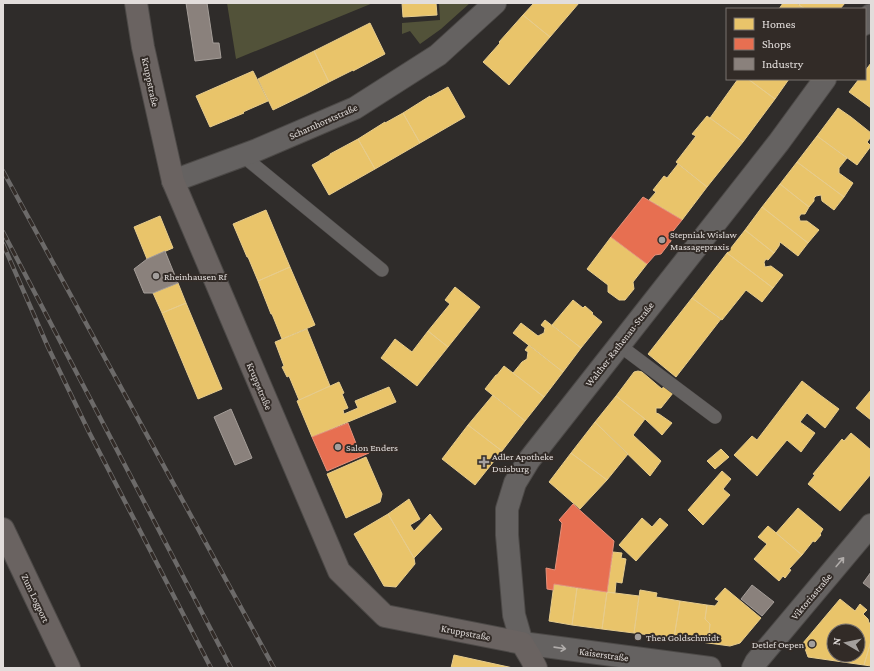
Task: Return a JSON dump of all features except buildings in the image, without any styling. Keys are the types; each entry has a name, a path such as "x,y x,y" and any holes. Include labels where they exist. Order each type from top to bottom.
{"street":[{"name":"Kruppstraße","path":"136,3 143,47 173,181 339,571 385,616 522,643"},
{"name":"Scharnhorststraße","path":"173,181 243,156 355,108 438,55 495,3"},
{"name":"Walther-Rathenau-Straße","path":"522,643 514,615 507,535 507,509 515,483 529,460 780,142 824,80"},
{"name":"Viktoriastraße","path":"752,668 871,524"},
{"name":"Zum Logport","path":"3,528 69,668"},
{"path":"522,643 536,668"},
{"name":"Kaiserstraße","path":"522,643 710,668"}],"lane":[{"path":"243,156 382,270"},
{"path":"619,345 715,417"}],"green space":[{"path":"227,3 373,3 236,59"},
{"path":"439,3 470,3 441,29 420,44 410,31 402,34 402,23 440,20"}],"railway":[{"path":"3,171 274,668"},
{"path":"3,232 231,668"},
{"path":"3,244 48,347 89,432 211,668"}],"place":[{"name":"Stepniak Wislaw Massagepraxis","path":"662,240"},
{"name":"Rheinhausen Rf","path":"156,276"},
{"name":"Salon Enders","path":"338,447"},
{"name":"Adler Apotheke Duisburg","path":"484,462"},
{"name":"Thea Goldschmidt","path":"638,637"},
{"name":"Detlef Oepen","path":"812,644"}]}
